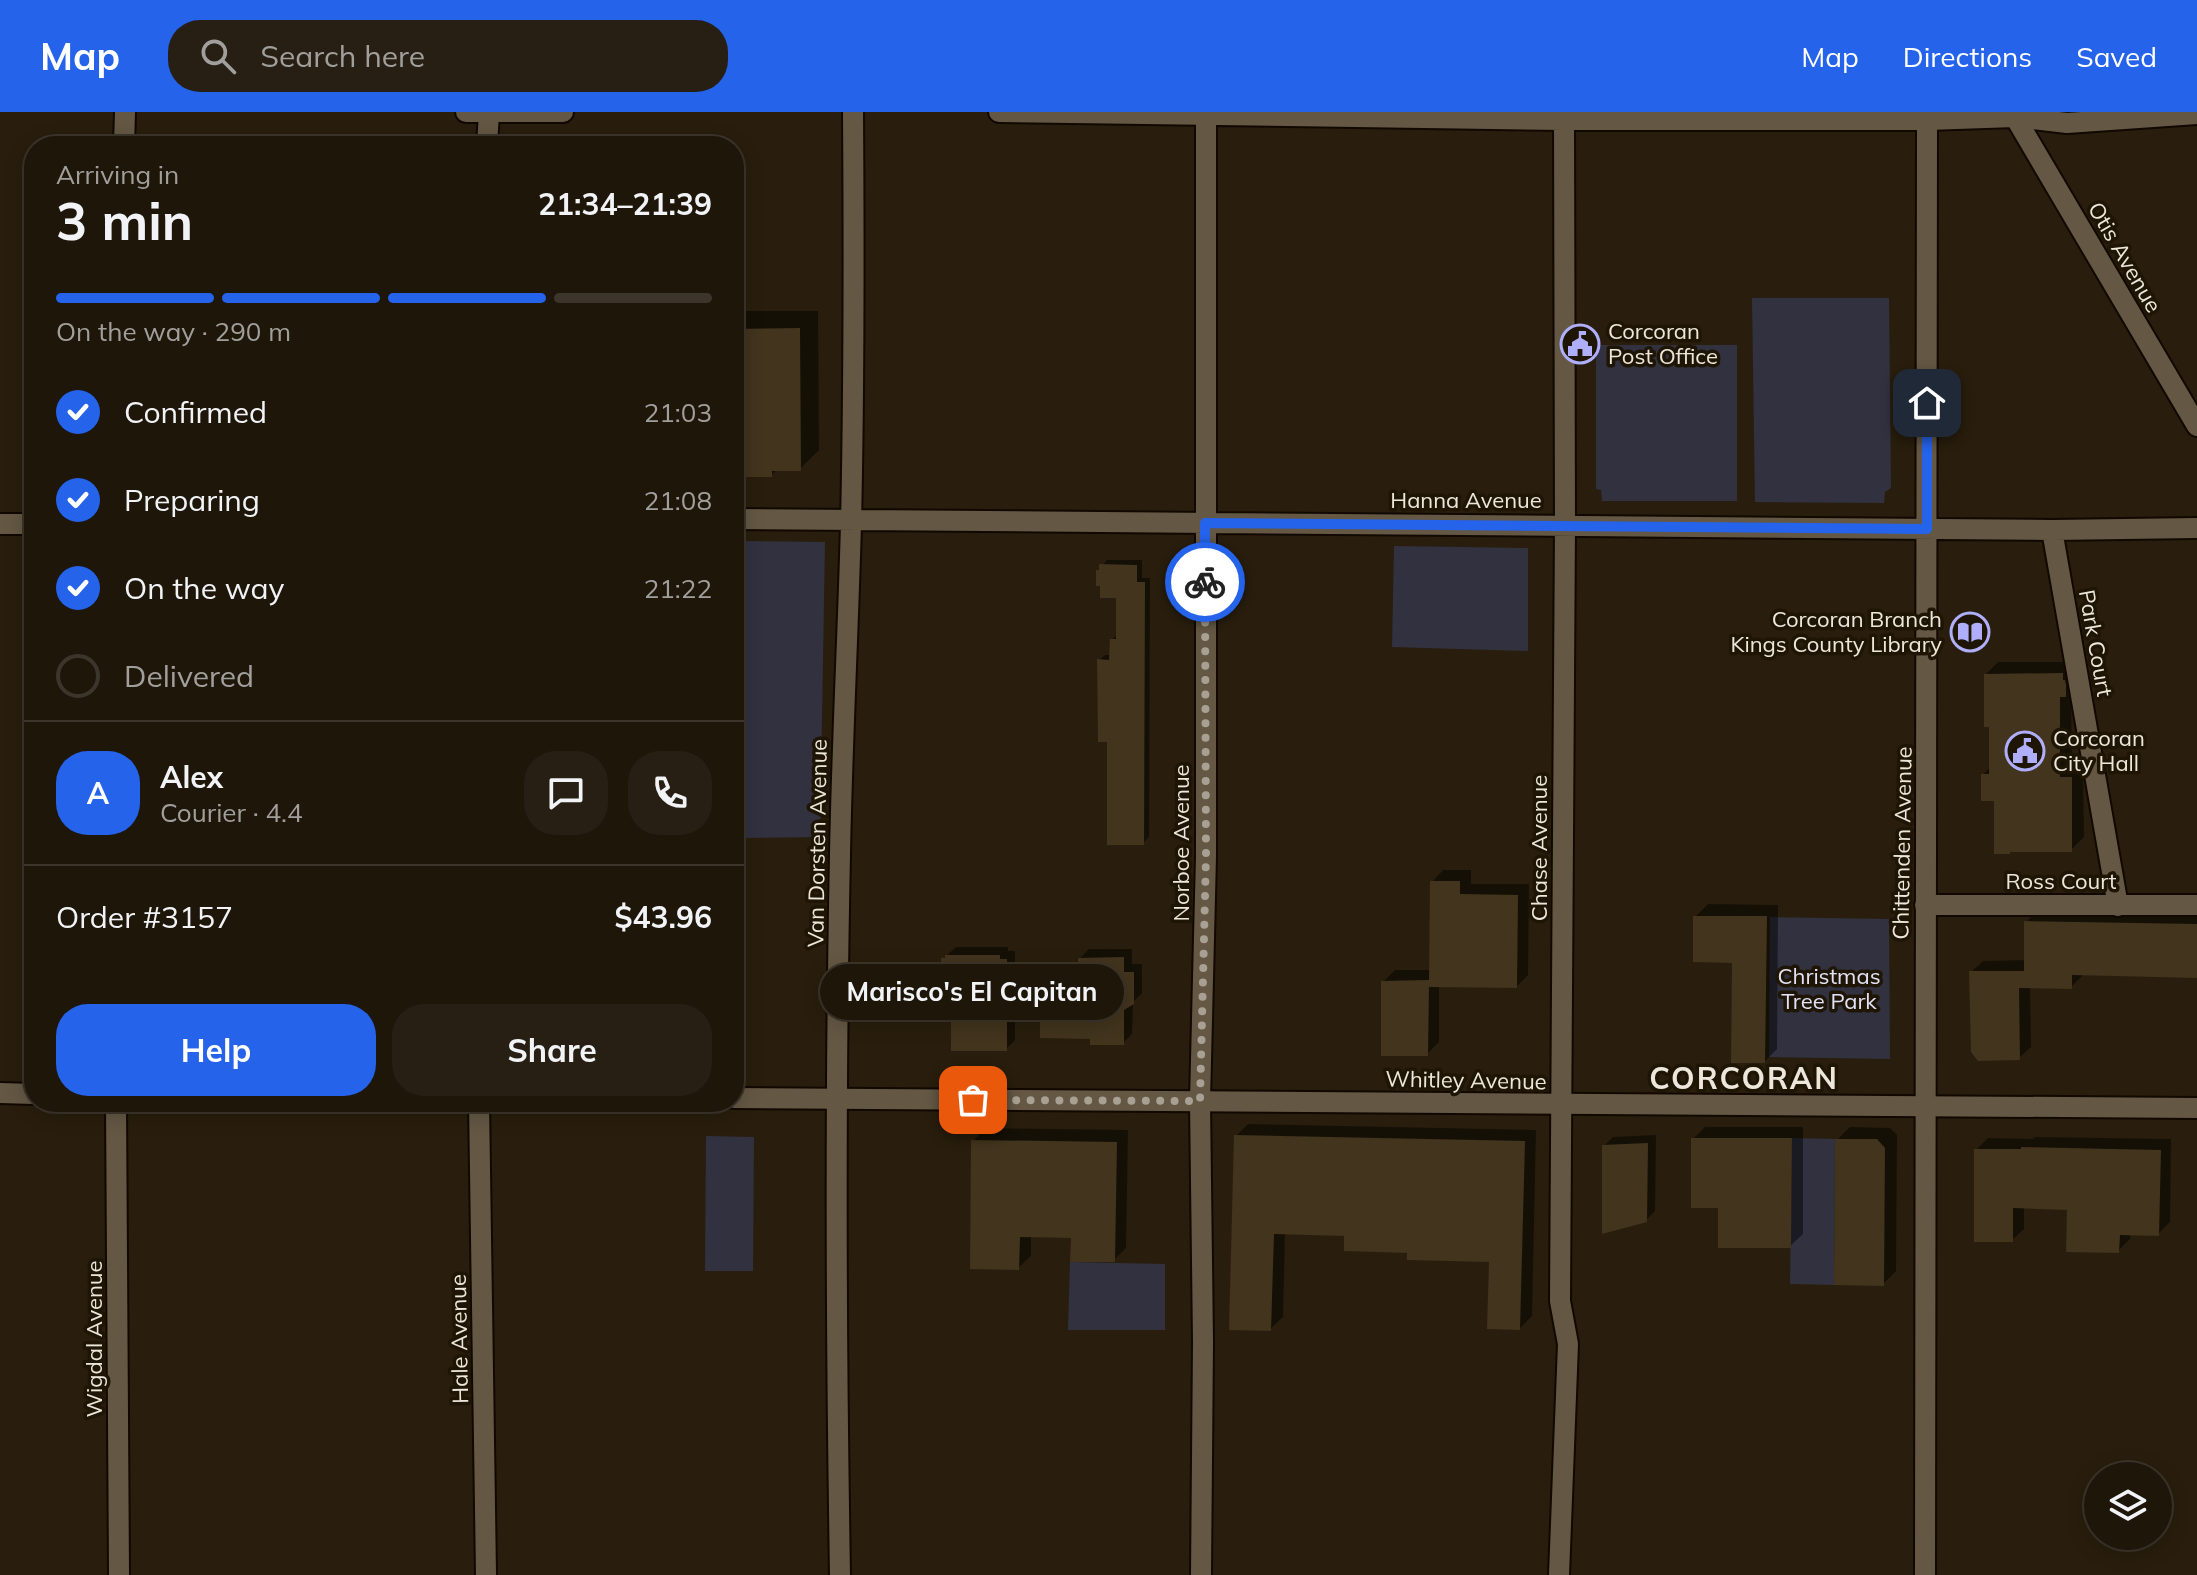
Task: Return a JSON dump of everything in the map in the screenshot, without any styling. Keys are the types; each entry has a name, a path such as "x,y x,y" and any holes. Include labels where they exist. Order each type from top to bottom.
{"street":[{"path":"124,136 125,112"},
{"path":"466,112 563,112"},
{"path":"488,136 489,112"},
{"name":"Van Dorsten Avenue","path":"840,1575 836,1338 837,1098 840,854 851,521 853,112"},
{"path":"999,112 1564,120 2014,115 2067,123 2197,114"},
{"name":"Norboe Avenue","path":"1201,1575 1203,1327 1200,1101 1206,856 1206,114"},
{"name":"Otis Avenue","path":"2014,115 2197,426"},
{"name":"Chittenden Avenue","path":"1925,1575 1926,116"},
{"name":"Chase Avenue","path":"1559,1575 1568,1344 1560,1301 1564,120"},
{"name":"Hanna Avenue","path":"744,519 2052,530 2197,528"},
{"path":"0,524 24,524"},
{"name":"Park Court","path":"2052,530 2118,906"},
{"name":"Ross Court","path":"1925,905 2197,905"},
{"path":"0,1093 24,1094"},
{"name":"Whitley Avenue","path":"744,1098 2197,1108"},
{"name":"Wigdal Avenue","path":"116,1112 119,1575"},
{"name":"Hale Avenue","path":"479,1112 486,1575"}],"green space":[{"path":"1752,298 1889,298 1891,488 1885,492 1884,503 1755,502"},
{"path":"1596,345 1737,345 1737,501 1602,501 1601,490 1596,489"},
{"path":"744,541 825,542 820,837 744,838"},
{"path":"1394,546 1528,548 1528,651 1392,647"},
{"name":"Christmas Tree Park","path":"1770,917 1889,919 1890,1059 1769,1057"},
{"path":"706,1136 754,1137 753,1271 705,1271"},
{"path":"1792,1138 1835,1139 1834,1285 1790,1284"},
{"path":"1070,1262 1165,1264 1165,1330 1068,1330"}],"building":[{"path":"800,328 801,471 772,471 772,477 744,477 744,329"},
{"path":"1099,564 1137,565 1137,582 1145,582 1144,845 1107,845 1107,742 1098,742 1097,659 1109,660 1110,639 1116,639 1116,598 1100,598 1100,586 1096,586"},
{"name":"Corcoran City Hall","path":"2063,673 2066,697 2060,697 2060,777 2072,777 2072,852 1994,854 1994,801 1981,801 1981,774 1989,774 1989,727 1984,727 1984,674"},
{"path":"1430,881 1460,881 1460,894 1518,895 1517,988 1429,987 1428,1056 1381,1056 1381,981 1429,980"},
{"path":"1693,916 1767,916 1765,1063 1731,1063 1732,963 1693,962"},
{"path":"2024,921 2197,924 2197,978 2072,975 2072,989 2019,988 2020,1060 1978,1061 1971,1052 1969,971 2024,971"},
{"path":"945,955 1000,955 1000,959 1007,959 1007,1051 951,1051 951,995 937,995 937,971 941,971 941,958"},
{"path":"1124,957 1124,972 1134,972 1134,1004 1124,1010 1124,1045 1090,1045 1090,1039 1040,1038 1040,1004 1075,1004 1078,958"},
{"path":"1234,1135 1525,1141 1520,1330 1487,1329 1489,1262 1407,1260 1407,1253 1344,1251 1344,1236 1274,1234 1271,1331 1229,1330"},
{"path":"1691,1138 1792,1138 1791,1248 1718,1248 1718,1208 1691,1208"},
{"path":"1835,1139 1877,1139 1885,1148 1884,1286 1834,1285"},
{"path":"971,1140 1117,1142 1115,1262 1070,1262 1071,1238 1020,1237 1019,1270 970,1269"},
{"path":"1648,1143 1647,1222 1602,1234 1602,1145"},
{"path":"1974,1149 2161,1150 2159,1236 2120,1235 2119,1253 2066,1252 2067,1210 2013,1208 2013,1242 1974,1242"}],"way so far":[{"path":"973,1100 1200,1101 1206,856 1205,582"}],"place":[{"name":"Corcoran Post Office","path":"1580,344"},
{"name":"Corcoran Branch Kings County Library","path":"1970,632"},
{"name":"Corcoran City Hall","path":"2025,751"},
{"name":"Marisco's El Capitan","path":"973,1100"}],"district":[{"name":"CORCORAN","path":"1744,1079"}],"route":[{"path":"1205,582 1205,523 1927,529 1927,403"}]}
